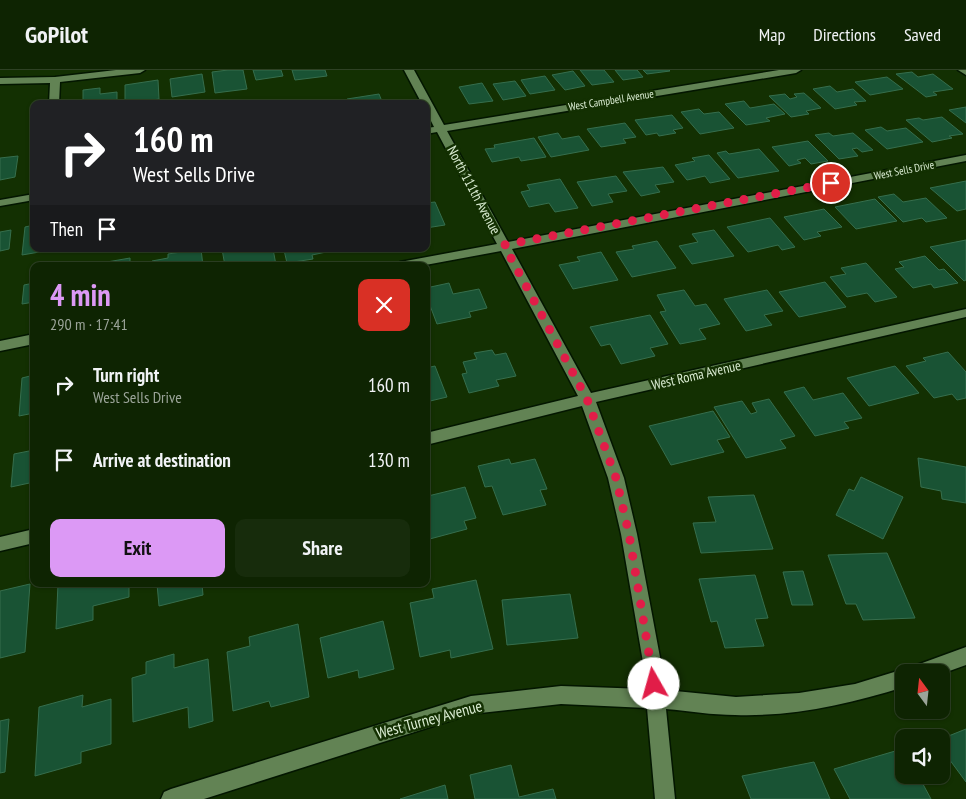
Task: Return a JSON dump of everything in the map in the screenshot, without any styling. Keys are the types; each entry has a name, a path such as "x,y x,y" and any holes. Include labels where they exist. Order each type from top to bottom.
{"street":[{"path":"0,81 55,80 140,70"},
{"name":"North 111th Avenue","path":"409,70 422,100"},
{"name":"West Campbell Avenue","path":"434,130 796,70"},
{"path":"54,100 55,80"},
{"name":"North 111th Avenue","path":"434,130 504,245 587,399 616,478 629,534 653,668 665,799"},
{"name":"West Sells Drive","path":"420,262 966,158"},
{"path":"0,203 30,198"},
{"name":"West Roma Avenue","path":"430,438 587,399 966,313"},
{"path":"0,346 30,340"},
{"path":"0,544 30,537"},
{"path":"944,664 966,656"},
{"name":"West Turney Avenue","path":"171,799 471,705 561,695 656,699 736,706 799,702 855,693 895,681"}],"building":[{"path":"243,70 247,89 215,93 212,72"},
{"path":"253,70 281,70 283,76 256,80"},
{"path":"292,70 325,70 327,76 295,80"},
{"path":"580,70 604,70 614,82 592,85"},
{"path":"615,70 637,70 643,77 623,80"},
{"path":"643,70 669,70 670,71 647,74"},
{"path":"573,71 585,86 565,90 552,75"},
{"path":"912,72 918,77 933,74 953,89 933,92 937,95 926,97 896,74"},
{"path":"202,74 205,92 172,97 170,79"},
{"path":"545,76 555,90 530,94 521,80"},
{"path":"887,77 903,89 870,95 855,82"},
{"path":"158,80 159,99 125,100 125,85"},
{"path":"515,81 526,96 503,100 493,84"},
{"path":"482,83 493,101 469,104 459,87"},
{"path":"830,86 837,92 853,89 866,101 854,102 857,105 835,109 813,89"},
{"path":"100,88 100,94 117,92 117,100 83,100 83,90"},
{"path":"804,93 821,108 806,111 809,114 791,117 769,96 785,94 790,99 797,97 794,94"},
{"path":"379,94 381,100 347,100"},
{"path":"744,101 750,108 774,104 785,114 766,118 770,121 746,125 725,104"},
{"path":"966,107 966,123 949,110"},
{"path":"699,109 704,114 719,112 734,128 700,134 681,112"},
{"path":"672,115 683,128 673,130 676,133 659,136 657,133 646,135 635,120"},
{"path":"942,117 963,134 949,136 952,138 932,142 906,120 919,118 923,120"},
{"path":"625,123 636,137 623,139 626,143 601,147 587,129"},
{"path":"881,127 887,131 906,128 923,142 887,149 865,130"},
{"path":"558,133 562,139 579,136 589,150 551,157 538,137"},
{"path":"829,133 833,136 853,133 873,150 862,152 857,148 852,149 858,156 839,159 815,135"},
{"path":"534,138 546,157 521,161 519,157 492,162 485,149 495,148 494,145"},
{"path":"808,141 828,161 811,164 805,158 797,160 801,163 789,166 772,147"},
{"path":"759,149 779,171 738,178 717,153 726,151 729,154"},
{"path":"709,155 730,179 710,183 705,176 687,180 675,165 695,161 692,158"},
{"path":"18,156 15,177 0,180 0,158"},
{"path":"663,167 674,182 655,185 660,192 641,196 623,172"},
{"path":"616,176 627,191 608,194 613,202 592,206 577,182"},
{"path":"560,179 578,208 555,212 549,203 529,207 521,192 530,190 527,185"},
{"path":"966,181 966,209 957,211 930,188"},
{"path":"894,194 903,202 926,198 947,218 926,222 922,218 903,222 878,197"},
{"path":"875,199 897,221 856,229 835,207"},
{"path":"435,202 445,225 430,227 430,203"},
{"path":"824,209 842,227 817,232 821,236 804,240 784,217"},
{"path":"770,218 795,247 782,250 778,245 748,252 727,227"},
{"path":"30,226 30,252 39,252 22,255 25,227"},
{"path":"11,230 9,249 0,251 0,232"},
{"path":"714,230 734,256 692,264 679,246 698,242 692,234"},
{"path":"966,240 966,280 964,281 930,247"},
{"path":"657,241 676,268 632,277 616,252 634,249 632,246"},
{"path":"201,252 203,262 152,262 168,258 168,254"},
{"path":"223,252 274,252 275,262 224,262"},
{"path":"284,252 326,252 312,255 313,259 287,262"},
{"path":"601,252 618,280 573,289 559,265 580,261 577,257"},
{"path":"925,256 939,270 944,269 958,283 934,288 931,284 913,288 895,269 904,267 899,262"},
{"path":"130,258 130,262 107,262"},
{"path":"866,263 897,297 875,302 867,293 847,297 830,277 846,274 841,268"},
{"path":"825,282 846,307 799,317 779,292"},
{"path":"449,283 453,294 479,289 487,308 469,312 471,317 437,324 430,306 430,287"},
{"path":"30,284 30,303 22,304 24,285"},
{"path":"684,290 695,306 706,304 720,324 699,329 706,339 680,344 660,312 666,311 657,295"},
{"path":"767,290 783,311 764,315 772,325 746,331 724,299"},
{"path":"650,315 668,344 650,348 655,356 621,364 610,344 601,346 590,327"},
{"path":"492,350 495,355 506,353 516,376 496,380 499,386 469,393 462,374 467,373 463,362 477,359 474,353"},
{"path":"948,352 966,372 966,398 957,400 952,394 934,398 906,366 926,361 923,358"},
{"path":"435,366 447,397 430,401 430,367"},
{"path":"895,366 919,393 869,406 847,378"},
{"path":"30,376 30,414 19,416 22,378"},
{"path":"804,387 813,400 843,393 862,418 844,422 849,428 815,436 784,392"},
{"path":"769,399 795,436 780,440 786,448 746,458 714,407 742,401 751,414 757,412 752,403"},
{"path":"713,411 730,437 717,440 724,452 671,465 649,426"},
{"path":"30,451 30,483 11,487 14,454"},
{"path":"918,458 966,467 966,503 942,499 941,491 921,487"},
{"path":"509,459 511,464 535,459 547,489 540,490 546,505 503,515 492,486 485,487 478,466"},
{"path":"861,477 903,497 883,539 836,515 849,489 854,491"},
{"path":"465,487 476,518 464,521 467,529 430,539 430,496"},
{"path":"754,495 773,549 701,553 693,523 716,522 708,497"},
{"path":"887,553 915,618 863,620 856,604 846,604 828,555"},
{"path":"803,571 813,605 792,605 783,572"},
{"path":"755,575 768,618 755,619 764,646 725,648 717,621 711,622 699,579"},
{"path":"476,580 493,649 451,658 450,650 420,657 410,603 434,598 432,589"},
{"path":"30,584 25,652 0,658 0,591"},
{"path":"58,587 129,587 129,597 93,606 93,620 56,629"},
{"path":"157,587 202,587 203,595 159,606"},
{"path":"570,594 578,638 507,645 502,600"},
{"path":"383,621 394,669 359,678 358,670 328,678 320,638"},
{"path":"298,624 309,697 271,707 269,701 233,711 227,652 250,646 249,637"},
{"path":"174,654 174,668 208,659 213,721 189,728 188,707 133,722 132,678 146,674 146,662"},
{"path":"83,695 82,707 111,699 111,744 81,752 81,763 35,776 39,707"},
{"path":"9,719 5,772 0,773 0,721"},
{"path":"966,729 966,782 950,760 950,735"},
{"path":"895,751 895,784 923,784 931,799 850,799 834,769"},
{"path":"814,762 830,799 751,799 742,776"},
{"path":"511,765 519,797 553,789 556,799 475,799 470,775"},
{"path":"445,785 448,799 400,799"}],"route":[{"path":"654,684 653,668 629,534 616,478 587,399 504,245 831,183"}]}
